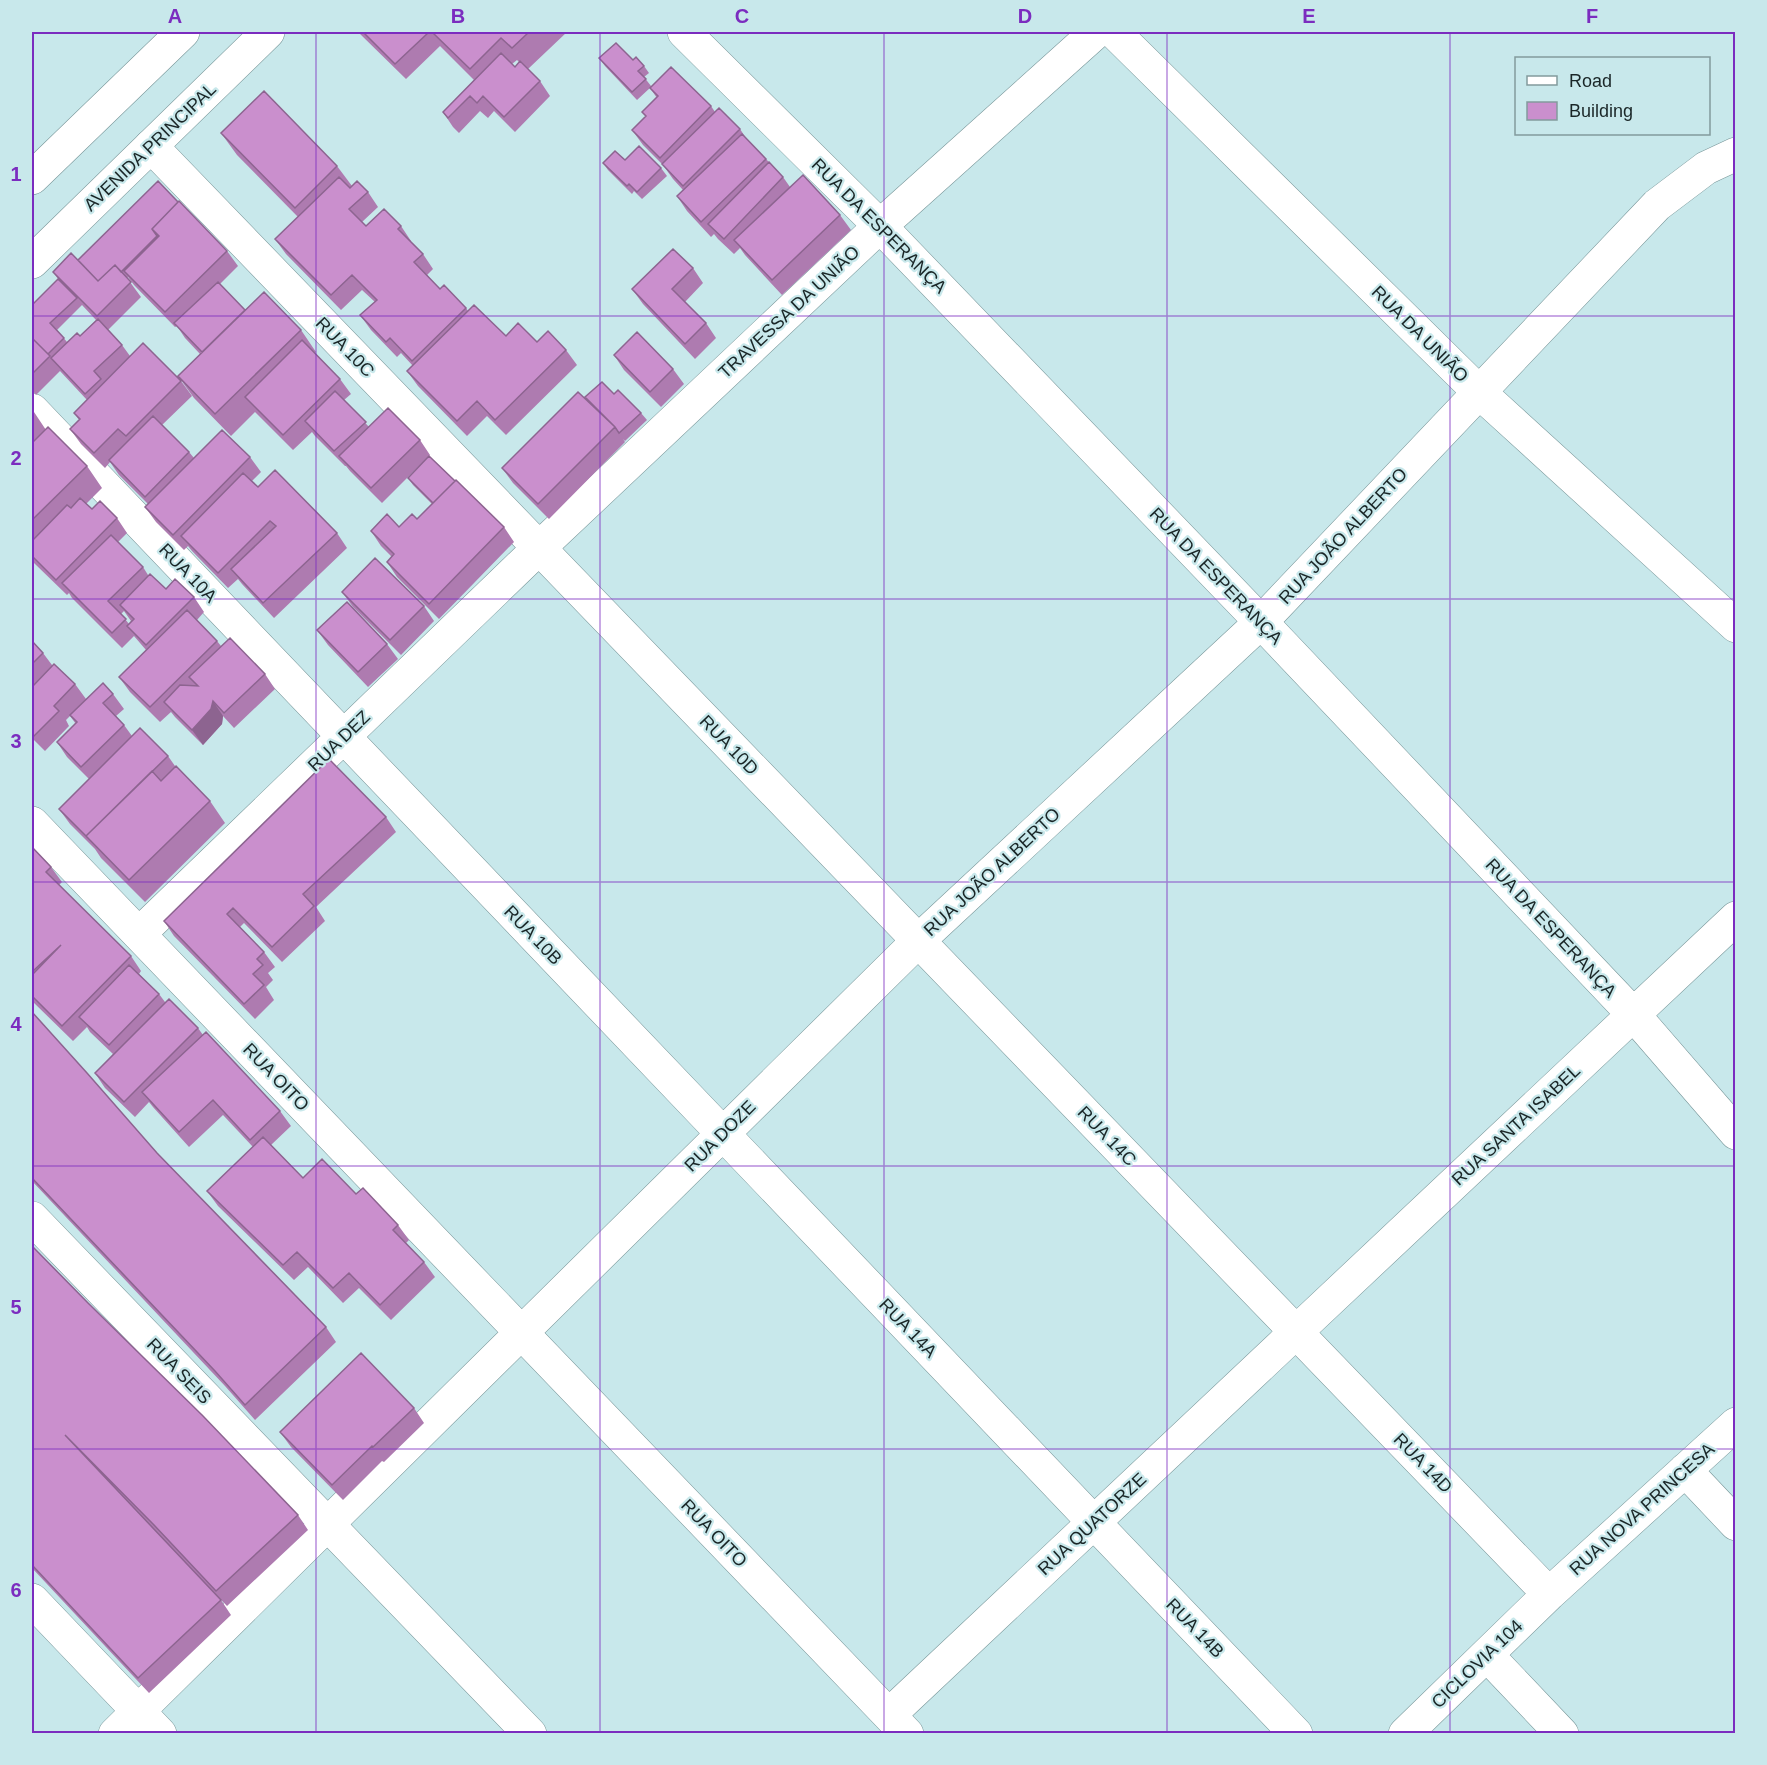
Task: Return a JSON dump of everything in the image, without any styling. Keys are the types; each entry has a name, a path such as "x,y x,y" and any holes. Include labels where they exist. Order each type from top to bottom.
{"street":[{"name":"AVENIDA PRINCIPAL","path":"32,262 268,32"},
{"name":"RUA DA ESPERANÇA","path":"684,32 880,226 1261,622 1633,1014 1736,1132"},
{"name":"TRAVESSA DA UNIÃO","path":"539,548 880,226 1096,32"},
{"name":"RUA DA UNIÃO","path":"1114,32 1479,392 1736,626"},
{"path":"32,178 178,33"},
{"name":"RUA 10C","path":"151,146 539,548"},
{"name":"RUA JOÃO ALBERTO","path":"918,941 1261,622 1657,206 1706,168 1736,154"},
{"name":"RUA 10A","path":"32,410 344,736"},
{"name":"RUA DEZ","path":"139,934 539,548"},
{"name":"RUA 10D","path":"539,548 918,941"},
{"name":"RUA 10B","path":"344,736 723,1133"},
{"name":"RUA OITO","path":"32,823 898,1724"},
{"name":"RUA SANTA ISABEL","path":"1296,1332 1736,918"},
{"name":"RUA DOZE","path":"521,1332 918,941"},
{"name":"RUA 14C","path":"918,941 1296,1332"},
{"name":"RUA 14A","path":"723,1133 1094,1522"},
{"name":"RUA SEIS","path":"32,1218 530,1734"},
{"path":"115,1734 149,1722 233,1617 521,1332"},
{"name":"RUA QUATORZE","path":"898,1724 1094,1522 1296,1332"},
{"name":"RUA 14D","path":"1296,1332 1549,1594"},
{"name":"RUA NOVA PRINCESA","path":"1549,1594 1736,1424"},
{"path":"1685,1470 1736,1524"},
{"name":"RUA 14B","path":"1094,1522 1296,1734"},
{"name":"CICLOVIA 104","path":"1405,1734 1549,1594"},
{"path":"32,1600 149,1722"},
{"path":"1487,1655 1562,1734"}],"building":[{"path":"363,32 429,32 395,64"},
{"path":"432,32 529,32 512,48 501,38 470,69"},
{"path":"616,43 633,60 636,57 644,66 638,71 646,79 632,92 599,58"},
{"path":"501,53 515,67 520,61 540,81 504,117 483,96 477,103 470,96 448,118 443,112"},
{"path":"671,67 711,106 660,158 632,130 646,116 642,112 658,96 650,88"},
{"path":"264,91 337,166 295,208 221,133"},
{"path":"719,108 740,129 683,186 662,164"},
{"path":"742,134 766,159 701,222 677,196"},
{"path":"639,146 661,168 637,192 629,184 627,186 603,163 615,151 625,160"},
{"path":"769,162 783,177 724,239 708,224"},
{"path":"803,175 840,215 772,280 734,240"},
{"path":"339,177 350,188 357,181 368,192 349,209 366,226 384,209 401,226 398,229 423,254 414,262 440,289 444,285 466,308 412,361 390,338 386,342 360,315 377,300 352,275 331,295 275,239"},
{"path":"158,181 178,202 152,229 157,236 121,272 115,265 98,281 78,260"},
{"path":"179,201 227,251 165,312 124,271 159,236 152,229"},
{"path":"673,249 693,268 672,289 706,323 685,344 632,289"},
{"path":"71,253 98,281 115,265 131,282 97,316 53,272"},
{"path":"58,279 77,298 50,323 64,338 48,354 32,338 32,305"},
{"path":"218,282 245,310 202,352 174,323"},
{"path":"264,292 301,330 215,414 178,376"},
{"path":"474,305 506,336 518,323 537,342 548,331 566,350 495,420 477,401 457,421 407,371"},
{"path":"98,319 122,345 94,371 101,379 85,394 51,358 77,333 80,336"},
{"path":"637,332 673,369 650,392 614,355"},
{"path":"32,338 50,356 32,374"},
{"path":"302,340 340,379 283,435 245,397"},
{"path":"143,343 181,381 126,436 118,429 94,453 70,429 80,419 74,413"},
{"path":"602,382 614,394 618,390 641,413 619,433 585,397"},
{"path":"335,391 366,422 334,451 305,421"},
{"path":"578,392 615,427 538,504 502,468"},
{"path":"388,408 420,440 371,488 339,456"},
{"path":"153,416 189,452 145,497 109,460"},
{"path":"48,427 87,466 32,520 32,443"},
{"path":"222,430 250,457 173,535 145,507"},
{"path":"429,456 455,481 433,503 408,478"},
{"path":"275,470 337,533 263,603 231,569 276,526 270,521 218,573 181,536 243,473 258,487"},
{"path":"456,480 504,527 429,604 387,562 394,554 371,531 387,514 399,527 412,514 417,519"},
{"path":"80,498 92,509 100,501 117,518 56,580 32,556 32,541 67,505 71,508"},
{"path":"111,535 143,567 108,601 126,619 112,633 62,583"},
{"path":"375,558 424,606 390,640 342,592"},
{"path":"150,574 166,589 175,579 194,597 146,645 127,626 134,619 120,605"},
{"path":"347,602 387,644 358,672 317,630"},
{"path":"187,610 217,641 150,707 119,677"},
{"path":"230,638 265,674 224,713 213,701 211,709 192,730 164,702 180,685 198,686 189,677"},
{"path":"32,641 43,653 32,664"},
{"path":"54,664 75,684 54,706 59,711 34,736 32,734 32,687"},
{"path":"103,683 113,694 103,703 124,725 81,767 57,742 77,722 70,715"},
{"path":"140,728 168,756 86,836 59,809"},
{"path":"329,759 386,817 303,894 314,906 272,947 233,908 227,914 264,952 257,959 263,965 253,974 264,985 244,1004 164,921"},
{"path":"176,766 210,801 129,880 86,836 152,771 161,781"},
{"path":"32,847 51,867 46,872 131,956 62,1026 32,996 32,975 61,945 32,970"},
{"path":"129,965 159,994 109,1045 79,1017"},
{"path":"169,999 198,1028 124,1102 95,1073"},
{"path":"32,1012 157,1153 326,1327 245,1405 32,1178"},
{"path":"206,1032 280,1111 250,1140 213,1100 179,1132 142,1092"},
{"path":"263,1137 303,1178 322,1159 356,1194 363,1188 398,1225 393,1230 424,1262 380,1305 349,1273 333,1288 297,1252 283,1265 207,1191"},
{"path":"32,1246 203,1416 298,1515 216,1591 65,1435 221,1600 138,1678 32,1565"},
{"path":"361,1353 414,1408 332,1485 280,1432"}]}
